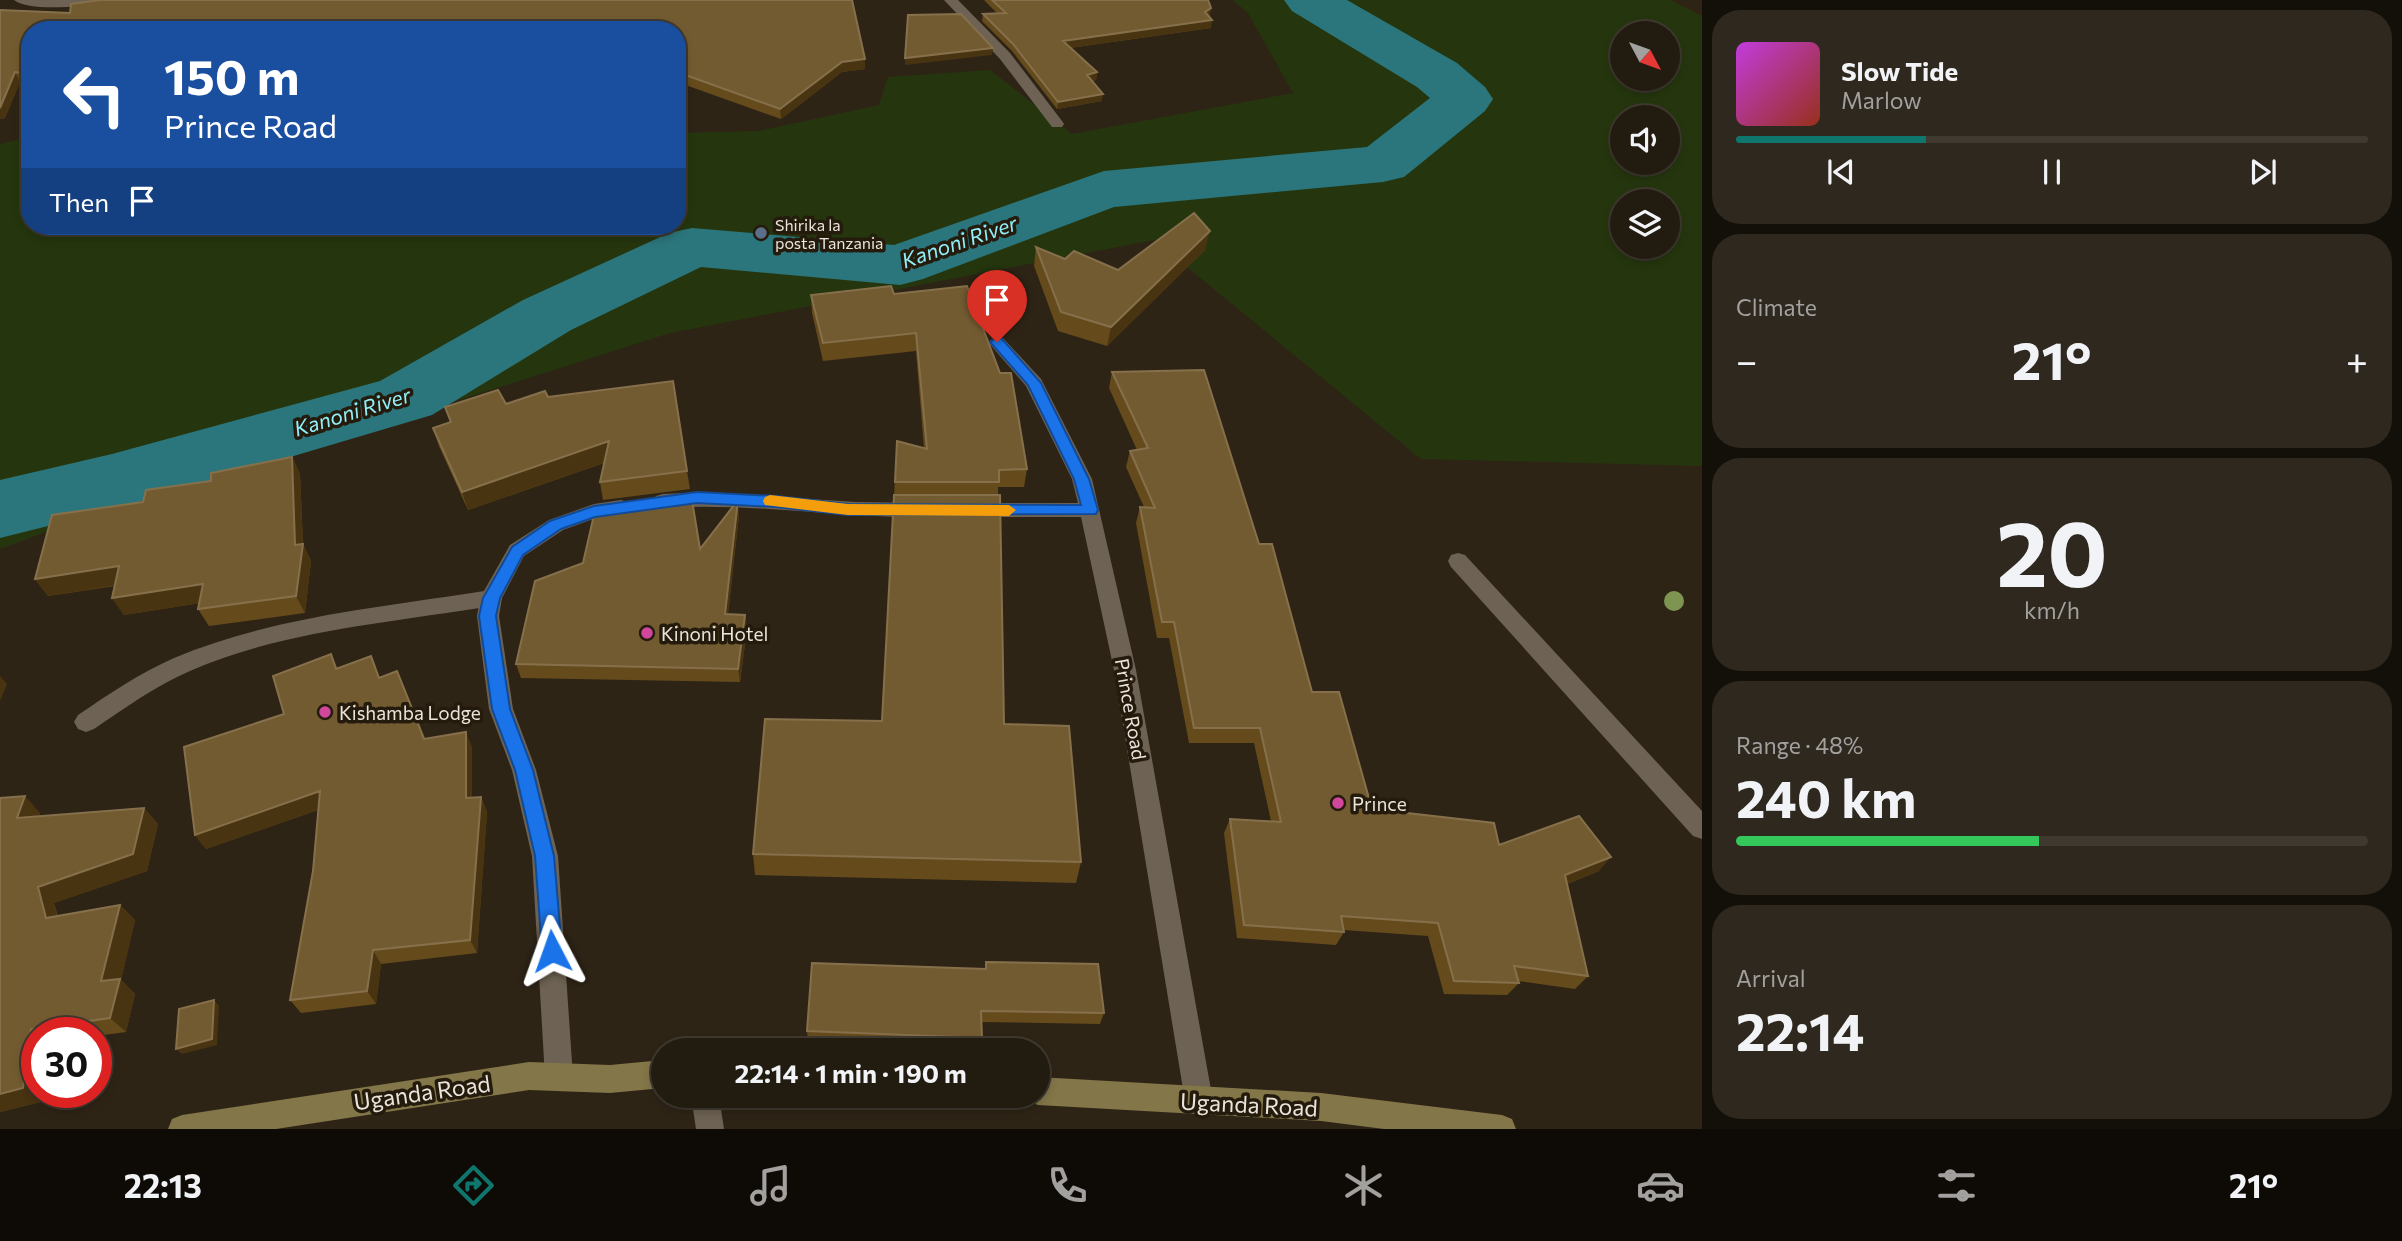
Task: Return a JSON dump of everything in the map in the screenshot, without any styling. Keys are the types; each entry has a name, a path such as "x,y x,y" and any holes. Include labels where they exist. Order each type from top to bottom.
{"main road":[{"name":"Uganda Road","path":"182,1129 529,1076 610,1079 651,1075"},
{"name":"Uganda Road","path":"1050,1092 1321,1107 1502,1129"}],"street":[{"path":"21,0 107,0"},
{"path":"951,0 1005,56 1056,124"},
{"name":"Prince Road","path":"997,342 1034,383 1082,479 1125,670 1199,1101"},
{"path":"559,1077 545,856 524,770 501,709 488,616 491,598 517,551 555,525 594,511 697,498 776,501 848,509 1090,510"},
{"path":"1458,561 1702,828"},
{"path":"86,722 180,665 224,648 291,629 491,598"},
{"path":"707,1108 710,1129"}],"green space":[{"path":"1233,0 1671,0 1702,16 1702,466 1421,459 1154,240 670,333 65,525 0,549 0,144 21,139 21,235 686,235 686,133 759,131 879,105 888,77 990,70 1072,134 1293,93 1248,13"}],"building":[{"path":"100,0 852,0 865,59 842,62 780,109 686,75 686,21 21,21 21,73 15,72 0,108 0,10 70,13 71,4"},
{"path":"992,0 1208,0 1211,8 1205,12 1212,20 1063,41 1097,72 1087,75 1103,94 1058,102 1013,44 983,14 1006,13"},
{"path":"961,14 993,48 905,58 908,15"},
{"path":"1194,213 1210,231 1111,327 1061,312 1036,247 1065,259 1074,251 1118,270"},
{"path":"891,286 894,294 967,286 1000,373 1011,373 1027,469 999,470 999,482 895,482 897,441 927,449 916,333 823,343 811,295"},
{"path":"1204,370 1259,544 1272,544 1312,692 1339,692 1372,809 1494,823 1499,845 1579,816 1611,857 1565,875 1588,976 1514,966 1519,983 1454,981 1438,923 1341,916 1344,932 1244,925 1230,819 1281,822 1260,728 1194,728 1174,622 1162,622 1140,507 1155,508 1130,451 1148,448 1112,372"},
{"path":"673,381 687,471 600,482 609,441 462,492 433,428 451,422 445,407 498,390 506,404 545,391 548,397"},
{"path":"292,457 295,545 303,544 296,596 198,609 203,584 112,598 119,566 35,579 52,515 143,502 146,490 211,481 211,473"},
{"path":"691,494 700,549 738,500 725,614 745,615 738,669 516,664 535,581 583,563 596,506"},
{"path":"894,495 1000,495 1004,724 1069,726 1081,862 753,854 765,719 882,721"},
{"path":"331,654 336,669 371,656 379,678 397,671 424,739 466,732 466,798 481,797 470,940 373,950 367,991 290,1000 313,871 320,791 195,835 184,747 284,714 273,676"},
{"path":"25,796 17,818 144,808 133,854 38,887 46,918 120,905 101,981 120,979 110,1017 21,1017 21,1089 0,1094 0,798"},
{"path":"986,962 1098,964 1104,1013 981,1011 982,1038 807,1031 812,963 986,969"},
{"path":"214,1000 212,1039 176,1049 179,1009"}],"waterway":[{"name":"Kanoni River","path":"0,509 112,482 406,398 547,315 692,247 900,265 1104,190 1383,164 1465,99 1437,75 1310,0"}],"slow traffic":[{"path":"770,501 848,509 1009,510"}],"place":[{"name":"Shirika la posta Tanzania","path":"761,233"},
{"name":"Kinoni Hotel","path":"647,633"},
{"name":"Kishamba Lodge","path":"325,712"},
{"name":"Prince","path":"1338,803"}],"route":[{"path":"552,951 545,856 524,770 501,709 488,616 491,598 517,551 555,525 594,511 697,498 776,501 848,509 1090,510 1082,479 1034,383 997,342"}]}
